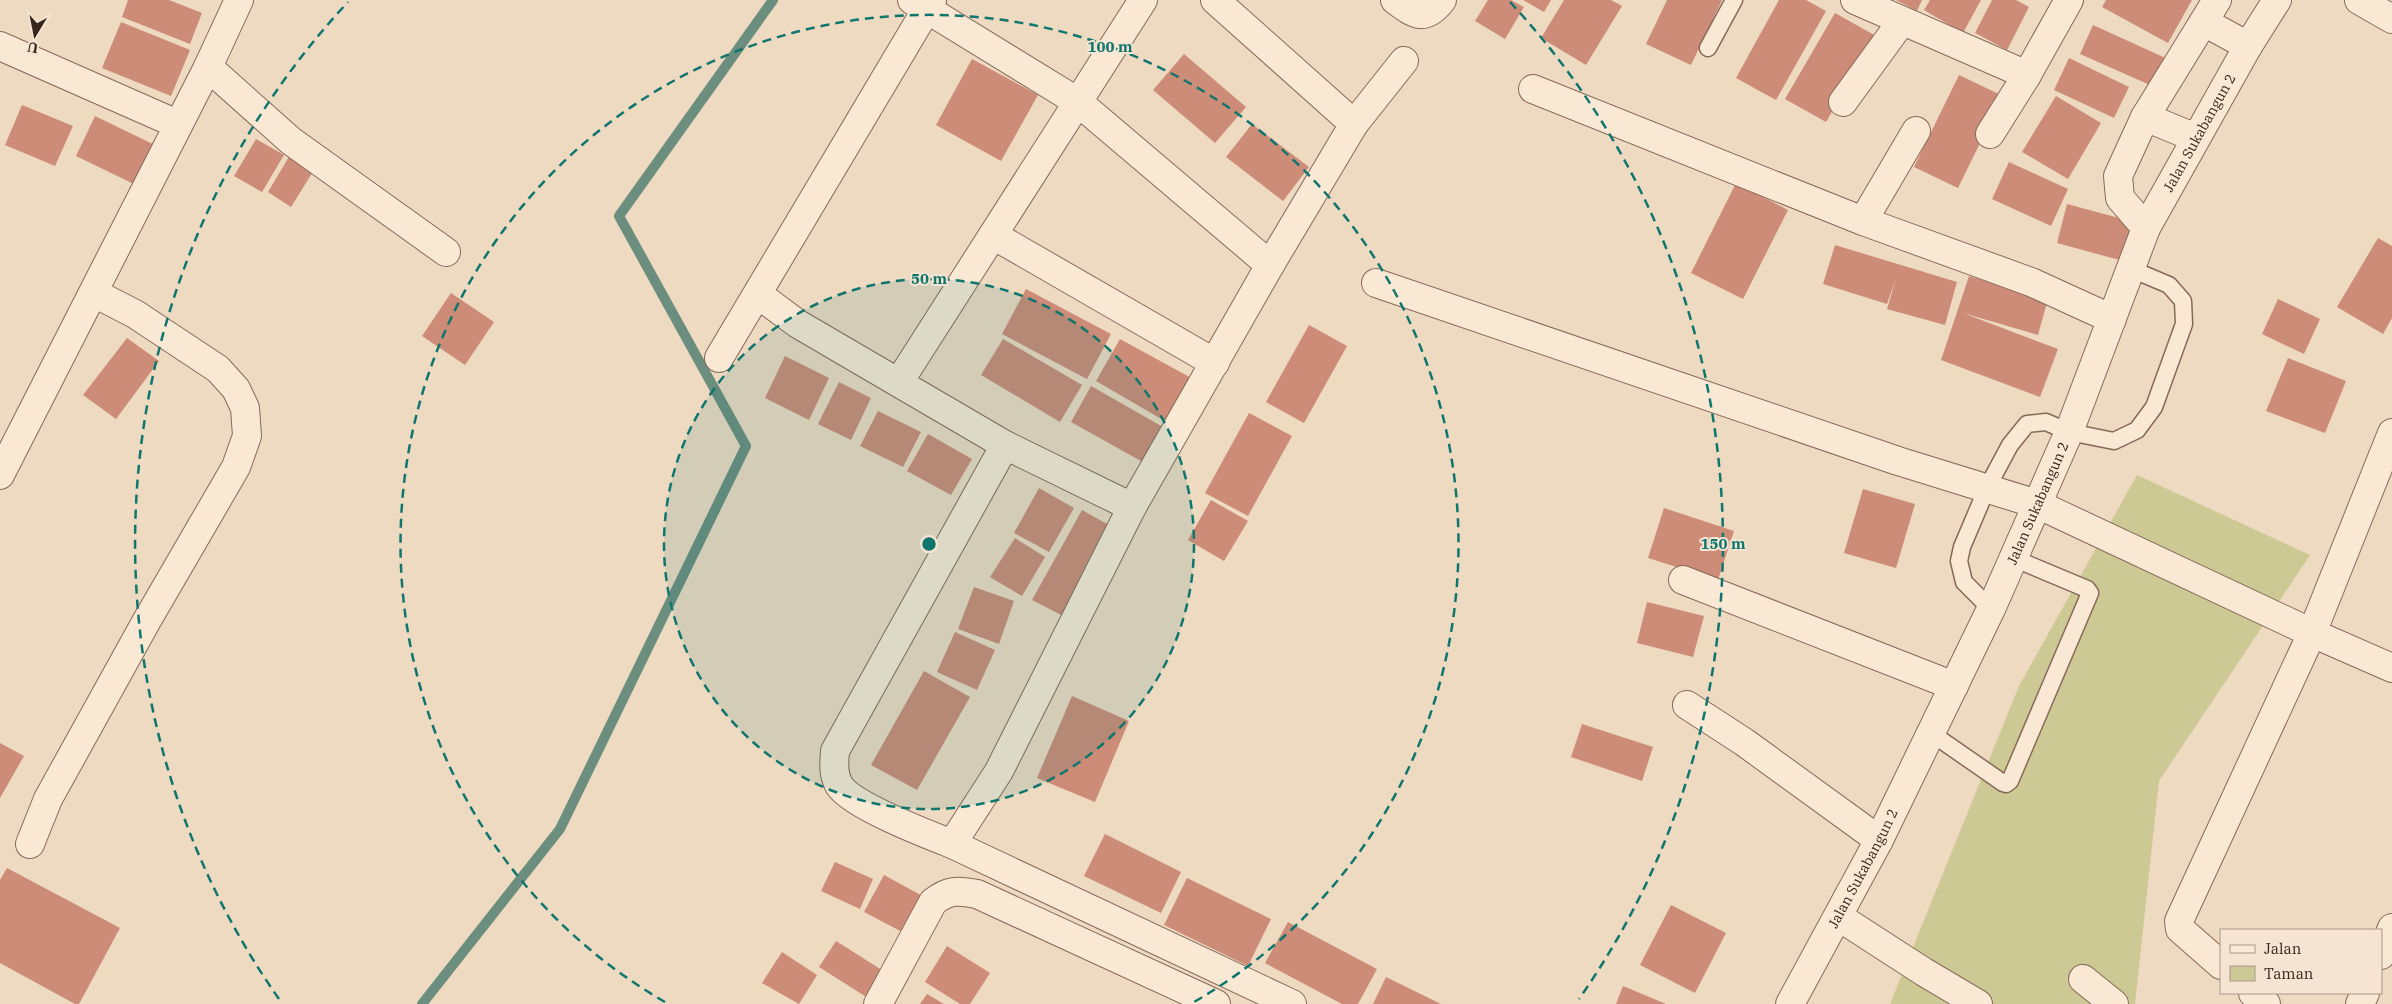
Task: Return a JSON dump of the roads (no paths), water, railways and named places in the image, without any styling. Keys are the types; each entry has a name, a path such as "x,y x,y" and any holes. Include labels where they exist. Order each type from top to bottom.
{"street":[{"path":"0,474 94,293 240,0"},
{"path":"899,382 1143,0"},
{"path":"1215,0 1354,124"},
{"path":"1395,0 1414,14 1423,15 1433,10 1442,0"},
{"path":"1855,0 2027,75"},
{"path":"1990,134 2027,75 2069,0"},
{"name":"Jalan Sukabangun 2","path":"1790,1004 1879,840 1991,609 2069,432 2146,228 2248,46 2277,0"},
{"path":"2359,0 2392,19"},
{"path":"719,358 759,294 923,3 1078,102 1270,265"},
{"path":"2146,228 2120,198 2118,176 2145,118 2210,11 2248,46"},
{"path":"1843,102 1902,20"},
{"path":"0,46 177,124"},
{"path":"952,844 999,771 1132,507 1270,265 1354,124 1404,61"},
{"path":"208,67 292,141 446,252"},
{"path":"1532,88 1863,220 2032,282 2112,319"},
{"path":"2145,118 2196,138"},
{"path":"1863,220 1916,131"},
{"path":"993,235 1215,363"},
{"path":"1376,283 1898,462 2037,504 2312,633 2392,668"},
{"path":"30,844 48,799 146,622 236,467 247,436 245,408 236,389 218,369 135,314 94,293"},
{"path":"759,294 798,324 1005,445 1132,507"},
{"path":"2220,963 2180,929 2179,921 2312,633 2392,433"},
{"path":"1005,445 835,752 833,770 840,787 852,797 895,821 952,844 1292,1004"},
{"path":"1683,580 1954,686"},
{"path":"1687,705 1744,742 1879,840"},
{"path":"878,1004 933,902 945,893 959,890 977,894 1216,1004"},
{"path":"1839,916 1924,972 1978,1004"},
{"path":"2382,953 2392,928"},
{"path":"2082,979 2114,1004"},
{"path":"2254,994 2266,1004"}],"lane":[{"path":"1708,48 1734,0"},
{"path":"1991,609 1964,582 1959,561 1962,547 1988,488 2010,445 2027,424 2046,422 2069,432 2114,441 2137,430 2154,407 2184,324 2183,301 2169,285 2131,269"},
{"path":"1931,733 2003,783 2006,784 2010,781 2090,593 2087,589 2013,558"}],"waterway":[{"path":"422,1004 560,829 746,446 619,216 773,0"}]}
